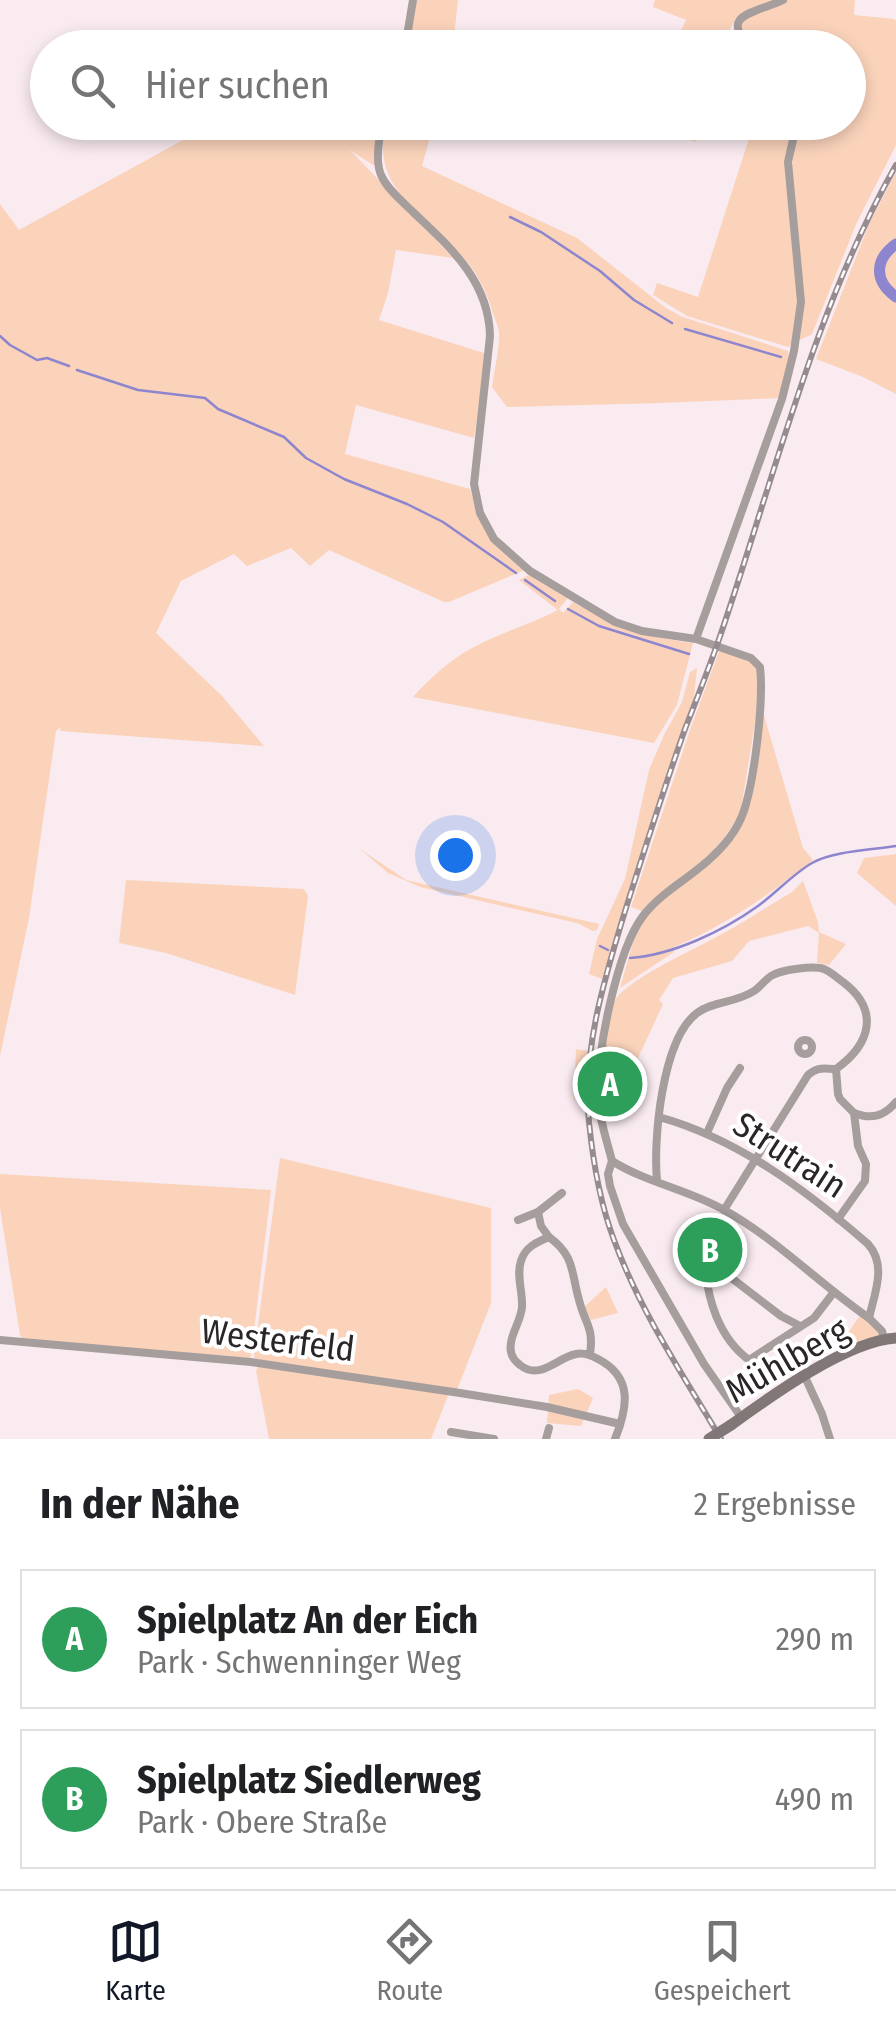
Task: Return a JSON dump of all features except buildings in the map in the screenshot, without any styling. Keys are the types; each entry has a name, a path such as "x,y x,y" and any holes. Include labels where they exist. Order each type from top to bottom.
{"street":[{"path":"408,30 413,0"},
{"path":"739,30 737,25 743,15 783,0"},
{"path":"380,140 380,176 460,258 488,311 488,350 474,484 480,513 494,539 530,571 615,622 642,632 696,639 751,658 760,667 762,690 746,806 730,838 644,914 634,930 612,999 598,1089 598,1105 612,1160 610,1186 623,1224 736,1421"},
{"path":"696,639 782,399 794,351 801,302 788,162 793,140"},
{"path":"657,1181 658,1117 671,1052 686,1023 706,1008 743,997 780,972 824,969 848,986 865,1006 866,1036 852,1055 833,1069 814,1069 808,1075 724,1210"},
{"path":"808,1053 814,1069"},
{"path":"707,1133 740,1068"},
{"path":"833,1069 840,1099 854,1112 864,1117 877,1116 896,1102"},
{"path":"838,1219 867,1174 858,1146 854,1112"},
{"name":"Strutrain","path":"658,1117 707,1133 754,1159 782,1176 868,1244 878,1257 879,1267 869,1318"},
{"path":"612,1160 724,1210 869,1318 890,1338"},
{"path":"518,1220 538,1212 562,1193"},
{"path":"538,1212 541,1226 562,1246 574,1271 580,1304 591,1332 590,1354"},
{"path":"549,1237 535,1242 520,1262 522,1306 511,1350 516,1362 536,1371 578,1353 590,1354 616,1372 624,1384 624,1414 615,1439"},
{"path":"800,1326 708,1260 705,1263 714,1313 725,1336 745,1358 754,1359 814,1318 834,1292"},
{"name":"Mühlberg","path":"709,1439 849,1350 890,1338"},
{"name":"Westerfeld","path":"0,1340 252,1362 548,1407 620,1424"},
{"path":"805,1377 830,1439"},
{"path":"546,1439 548,1428"},
{"path":"450,1432 494,1439"}],"shaded area":[{"path":"416,0 458,0 455,30 411,30"},
{"path":"655,0 779,0 742,14 730,30 681,30 686,20 653,7"},
{"path":"785,0 855,0 854,15 896,21 896,145 857,222 812,334 798,341 804,296 790,175 797,140 866,140 866,30 743,30 740,28 742,20"},
{"path":"183,140 379,140 377,165 350,150 465,270 453,258 396,250 379,320 487,354 474,438 356,405 345,454 470,489 478,515 525,570 449,602 329,550 310,566 291,548 247,566 234,554 181,581 156,633 222,696 264,746 60,731 61,727 56,731 29,918 0,1056 0,204 19,230"},
{"path":"384,140 429,140 422,166 577,238 683,317 788,351 779,398 507,407 492,387 499,332 487,295 467,262 392,182"},
{"path":"749,140 790,140 799,293 792,344 788,347 687,316 653,295 657,283 698,297"},
{"path":"896,172 896,394 816,359 869,224"},
{"path":"531,574 568,598 559,609 563,613 573,602 630,629 693,643 677,705 654,743 413,697 442,668 467,651 558,610 519,580"},
{"path":"720,649 753,662 760,672 741,809 711,852 644,912 631,907"},
{"path":"697,668 694,698 602,979 589,974 597,939 625,879 649,770 682,702 690,672"},
{"path":"763,712 803,848 813,860 746,908 674,947 674,952 620,988 635,935 647,914 730,843 740,824"},
{"path":"360,849 406,880 599,924 593,931 577,923 420,887 388,873"},
{"path":"896,854 896,906 857,873 864,858"},
{"path":"126,880 304,889 308,896 295,995 166,953 119,943"},
{"path":"803,881 819,932 846,944 829,965 817,963 819,933 808,926 749,941 732,961 673,978 659,1000 663,1004 633,1069 622,1066 620,1108 602,1111 607,1033 618,996 647,974 792,892"},
{"path":"576,1049 587,1051 584,1100 574,1099"},
{"path":"280,1158 491,1208 491,1303 457,1390 256,1360"},
{"path":"0,1174 271,1190 251,1356 247,1360 25,1341 20,1335 0,1208"},
{"path":"606,1287 618,1313 591,1320 584,1307"},
{"path":"861,1314 882,1337 845,1349 841,1343"},
{"path":"258,1367 449,1393 431,1439 269,1439"},
{"path":"578,1389 593,1398 581,1426 547,1423 549,1395"}],"waterway":[{"path":"510,217 541,232 672,323"},
{"path":"896,244 884,257 880,270 884,284 896,297"},
{"path":"685,329 781,357"},
{"path":"0,336 37,360 47,358 69,366"},
{"path":"77,370 138,390 205,398 218,409 284,437 306,458 344,479 443,522 516,573"},
{"path":"525,580 555,601"},
{"path":"568,609 599,626 689,654"},
{"path":"630,958 680,947 713,933 758,906 821,859 896,846"},
{"path":"600,946 608,950"}],"railway":[{"path":"721,1439 649,1317 609,1226 589,1122 592,1040 610,960 640,863 717,645 796,400 840,280 896,165"}],"place":[{"name":"Spielplatz An der Eich","path":"610,1084"},
{"name":"Spielplatz Siedlerweg","path":"710,1250"}]}
